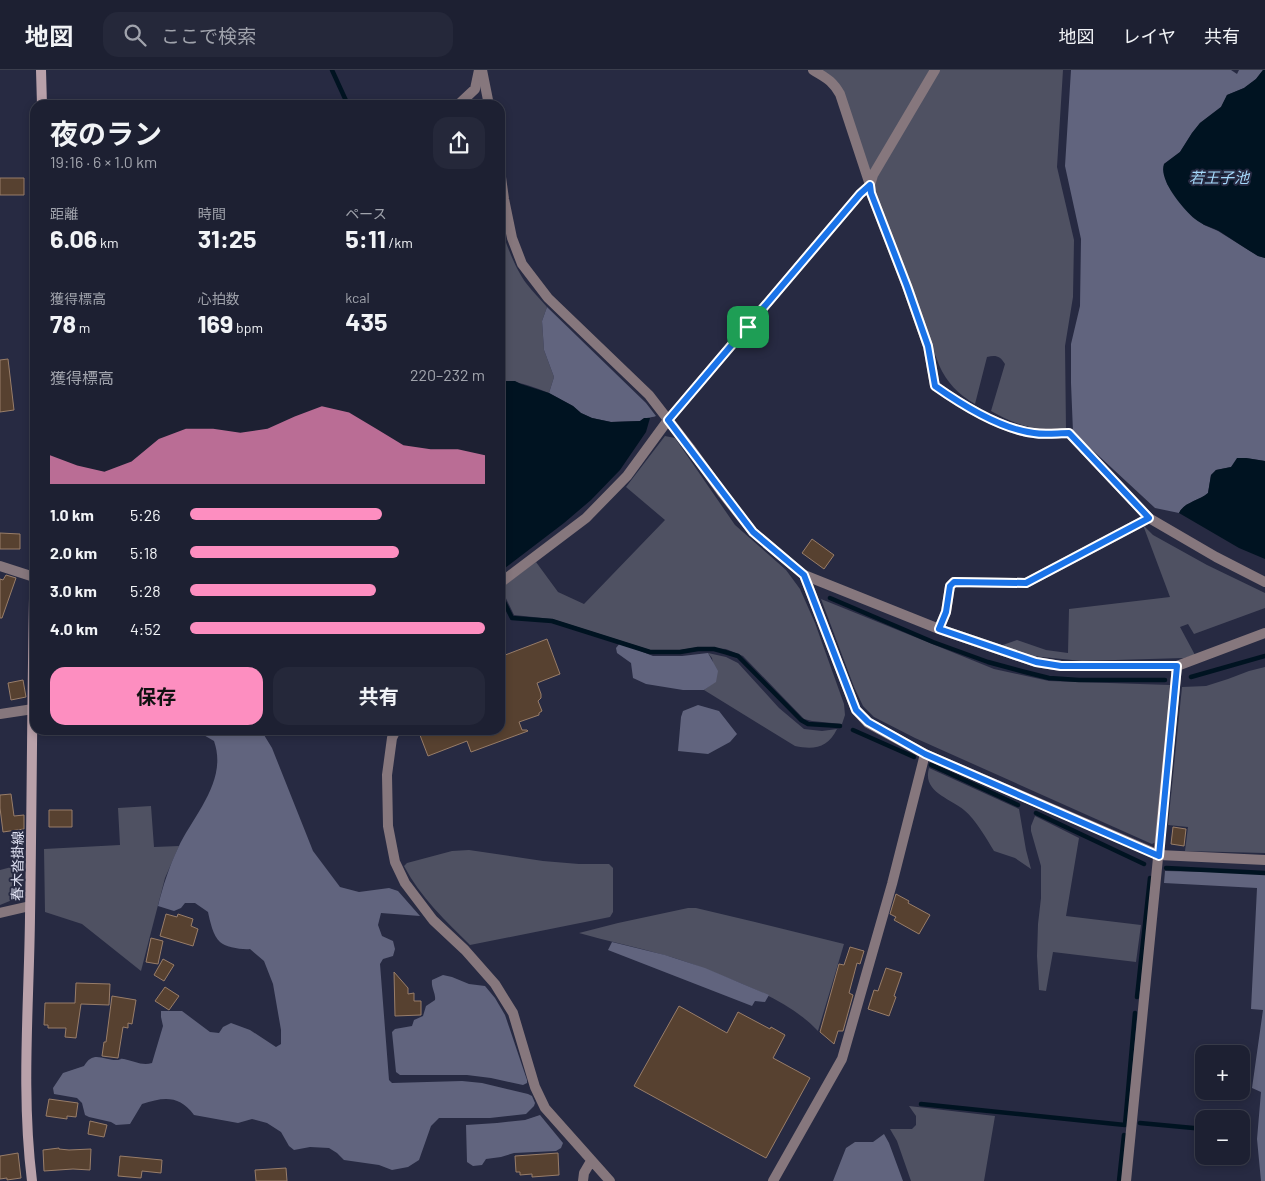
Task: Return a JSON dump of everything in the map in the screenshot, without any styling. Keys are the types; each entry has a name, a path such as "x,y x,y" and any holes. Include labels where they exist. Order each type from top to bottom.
{"main road":[{"path":"41,70 42,100"},
{"name":"春木沓掛線","path":"32,1181 28,1151 26,1090 33,735"}],"street":[{"path":"464,100 475,90 480,70"},
{"path":"480,70 488,100"},
{"path":"813,70 825,77 835,86 840,94 871,193 928,346 935,386 984,416 1010,427 1034,434 1069,433 1149,518 1216,558 1265,582"},
{"path":"505,580 586,518 627,476 668,420 860,194 870,185 873,175 934,70"},
{"path":"505,204 512,238 522,264 548,298 648,395 753,532 804,575 939,629 1036,662 1061,666 1177,666 1265,633"},
{"path":"939,629 946,612 950,586 954,582 1026,583 1149,518"},
{"path":"0,566 30,576"},
{"path":"804,575 856,710 868,722 925,754 1159,856 1265,860"},
{"path":"1126,1181 1177,666"},
{"path":"0,714 30,709"},
{"path":"394,735 387,775 388,826 395,862 405,883 433,920 465,950 495,984 513,1013 536,1087 545,1108 610,1181"},
{"path":"773,1181 842,1059 892,884 925,754"},
{"path":"0,913 30,906"},
{"path":"583,1181 584,1173 591,1161"}],"shaded area":[{"path":"820,70 930,70 871,172 868,171 841,88"},
{"path":"939,70 1063,70 1057,167 1074,240 1073,297 1065,346 1066,429 1029,427 991,411 1005,364 998,357 987,357 975,404 949,383 939,365 874,192 874,181"},
{"path":"1071,70 1231,70 1237,74 1239,70 1263,70 1256,79 1244,88 1227,95 1221,107 1200,123 1180,152 1164,164 1167,184 1183,206 1204,225 1218,231 1258,256 1265,258 1265,461 1246,458 1231,467 1216,470 1211,475 1208,493 1184,506 1179,513 1155,508 1073,432 1071,344 1080,306 1081,239 1065,166"},
{"path":"505,238 522,277 547,307 542,321 544,350 554,377 549,393 505,381"},
{"path":"547,307 646,403 656,416 640,421 611,422 592,418 549,393 554,377 544,350 542,321"},
{"path":"665,436 675,438 735,525 786,570 800,589 815,623 844,704 845,715 842,724 804,719 743,656 726,649 699,647 680,650 650,650 552,619 514,615 505,596 505,585 536,562 558,592 584,604 665,520 626,487"},
{"path":"1143,525 1153,535 1207,565 1265,593 1265,608 1194,634 1188,624 1180,627 1195,655 1184,658 1082,661 1032,656 1000,646 1017,640 1046,650 1068,653 1069,609 1170,597"},
{"path":"821,599 994,669 1049,681 1170,685 1156,842 1152,844 915,738 874,717 863,706 854,687"},
{"path":"620,643 653,656 682,656 708,653 718,671 716,682 704,690 683,690 646,684 633,678 631,663 617,653 616,648"},
{"path":"708,653 726,657 738,663 779,708 804,729 822,731 837,729 825,744 808,748 795,746 704,690 716,681 712,658"},
{"path":"1265,667 1265,853 1185,851 1188,827 1168,825 1182,687 1206,686"},
{"path":"698,705 719,711 737,734 730,742 708,754 678,751 683,711"},
{"path":"204,735 264,735 272,748 313,851 340,887 359,892 389,888 398,891 420,916 381,913 378,925 382,936 393,941 395,949 393,956 383,959 380,964 389,1080 392,1083 462,1081 482,1083 528,1094 532,1096 535,1103 526,1114 490,1118 439,1118 431,1126 419,1160 408,1167 392,1170 379,1165 344,1160 329,1148 310,1147 294,1150 289,1146 281,1132 267,1123 252,1119 238,1123 194,1115 183,1104 171,1099 142,1104 130,1124 116,1125 85,1115 82,1103 77,1098 54,1094 53,1088 63,1073 84,1066 91,1058 124,1059 141,1064 152,1063 163,1026 161,1011 182,1011 210,1032 219,1033 223,1027 231,1023 250,1030 276,1047 281,1044 281,1030 273,984 264,961 250,949 234,948 220,942 214,932 208,912 195,903 185,903 181,908 174,911 158,906 175,855 213,783 217,770 214,741"},
{"path":"929,768 1019,809 1031,869 1015,858 994,851 973,819 964,810 933,789 928,776"},
{"path":"151,806 154,847 179,846 165,878 141,971 82,924 45,912 44,849 120,845 118,808"},
{"path":"1035,816 1079,838 1066,916 1141,925 1136,962 1053,952 1046,991 1039,990 1037,956 1041,866 1031,831"},
{"path":"469,850 543,861 609,864 613,868 613,912 610,917 470,945 426,898 404,866 407,863 452,851"},
{"path":"23,864 22,896 0,905 0,870"},
{"path":"1165,871 1265,873 1265,1181 1261,1181 1257,1139 1261,1092 1252,1088 1263,1010 1251,1009 1257,888 1164,883"},
{"path":"688,908 696,908 844,944 818,1031 801,1015 782,1003 740,983 674,958 579,933"},
{"path":"612,942 665,955 705,968 769,995 765,1002 755,1001 752,1006 608,950"},
{"path":"443,975 469,984 485,986 495,998 505,1015 527,1083 523,1085 467,1075 400,1075 396,1072 392,1032 395,1029 412,1026 414,1020 423,1016 426,1006 435,1000 432,980"},
{"path":"909,1106 995,1116 984,1181 911,1181 897,1141 890,1129 912,1129 916,1125 916,1116"},
{"path":"540,1115 563,1143 561,1148 556,1151 514,1153 486,1159 482,1165 473,1166 467,1162 466,1125 525,1120"},
{"path":"884,1134 903,1181 833,1181 846,1148 855,1142 873,1142"}],"water":[{"name":"若王子池","path":"1265,70 1265,258 1258,256 1219,231 1195,219 1173,193 1163,170 1164,164 1180,152 1200,123 1221,107 1227,95 1244,88 1256,79"},
{"path":"505,381 515,381 549,393 592,418 611,422 640,421 644,418 650,418 646,432 620,470 591,500 505,568"},
{"path":"1237,458 1265,461 1265,559 1239,548 1179,513 1184,506 1208,493 1211,475 1216,470 1231,467"}],"building":[{"path":"0,178 24,178 24,195 0,195"},
{"path":"8,359 14,410 0,412 0,360"},
{"path":"0,533 20,534 20,549 0,549"},
{"path":"812,539 834,555 824,569 802,553"},
{"path":"6,575 16,578 2,618 0,618 0,579 3,580"},
{"path":"547,639 560,674 537,683 541,694 541,698 538,701 542,711 539,715 519,722 522,730 528,731 471,752 467,741 428,756 420,735 505,735 505,655"},
{"path":"23,680 26,697 11,700 8,683"},
{"path":"11,794 14,816 24,815 24,829 3,832 0,795"},
{"path":"49,810 72,810 72,827 49,827"},
{"path":"1173,827 1186,829 1184,846 1171,844"},
{"path":"896,894 930,915 919,934 894,920 896,917 890,914"},
{"path":"166,914 177,917 178,914 193,919 191,926 198,929 193,946 160,936"},
{"path":"151,938 163,941 158,964 146,962"},
{"path":"850,947 864,951 860,964 857,963 849,993 853,995 843,1031 838,1031 834,1044 820,1032 839,964 844,965"},
{"path":"163,959 174,965 164,981 154,975"},
{"path":"886,968 902,973 889,1016 868,1009 874,990 878,991"},
{"path":"394,972 408,988 408,994 414,993 414,1001 421,1001 421,1015 395,1016"},
{"path":"76,983 110,984 109,1005 81,1004 76,1038 65,1037 66,1028 48,1028 48,1025 44,1025 45,1003 75,1003"},
{"path":"165,987 179,996 169,1010 155,1001"},
{"path":"112,996 136,1000 132,1024 128,1023 128,1028 123,1027 118,1058 102,1056 104,1042 106,1042"},
{"path":"679,1006 727,1033 738,1012 770,1029 771,1027 785,1035 773,1058 810,1078 766,1158 634,1086"},
{"path":"49,1099 78,1103 76,1117 67,1116 67,1119 46,1116"},
{"path":"90,1121 107,1125 104,1137 88,1134"},
{"path":"59,1148 69,1150 91,1149 90,1170 44,1171 43,1150"},
{"path":"18,1153 21,1178 0,1179 0,1156"},
{"path":"558,1153 559,1175 532,1177 532,1174 520,1175 520,1172 516,1172 515,1156"},
{"path":"120,1156 162,1160 161,1173 142,1171 141,1178 118,1176"},
{"path":"286,1168 287,1181 256,1181 255,1170"}],"waterway":[{"path":"332,70 346,100"},
{"path":"830,598 933,642 988,662 1049,678 1165,680"},
{"path":"505,604 512,618 552,621 650,652 714,649 738,656 801,720 808,724 840,726"},
{"path":"1191,677 1265,656"},
{"path":"853,730 914,757"},
{"path":"931,765 1018,805"},
{"path":"1036,813 1144,864"},
{"path":"1166,868 1265,873"},
{"path":"1137,997 1150,878"},
{"path":"921,1104 1125,1125 1135,1013"},
{"path":"1140,1123 1195,1128"},
{"path":"1119,1181 1124,1135"}],"route":[{"path":"870,185 871,193 928,346 935,386 984,416 1010,427 1034,434 1069,433 1149,518 1026,583 954,582 950,586 946,612 939,629 1016,656 1036,662 1061,666 1177,666 1159,856 925,754 868,722 856,710 804,575 753,532 668,420 748,327 860,194 870,185"}]}
